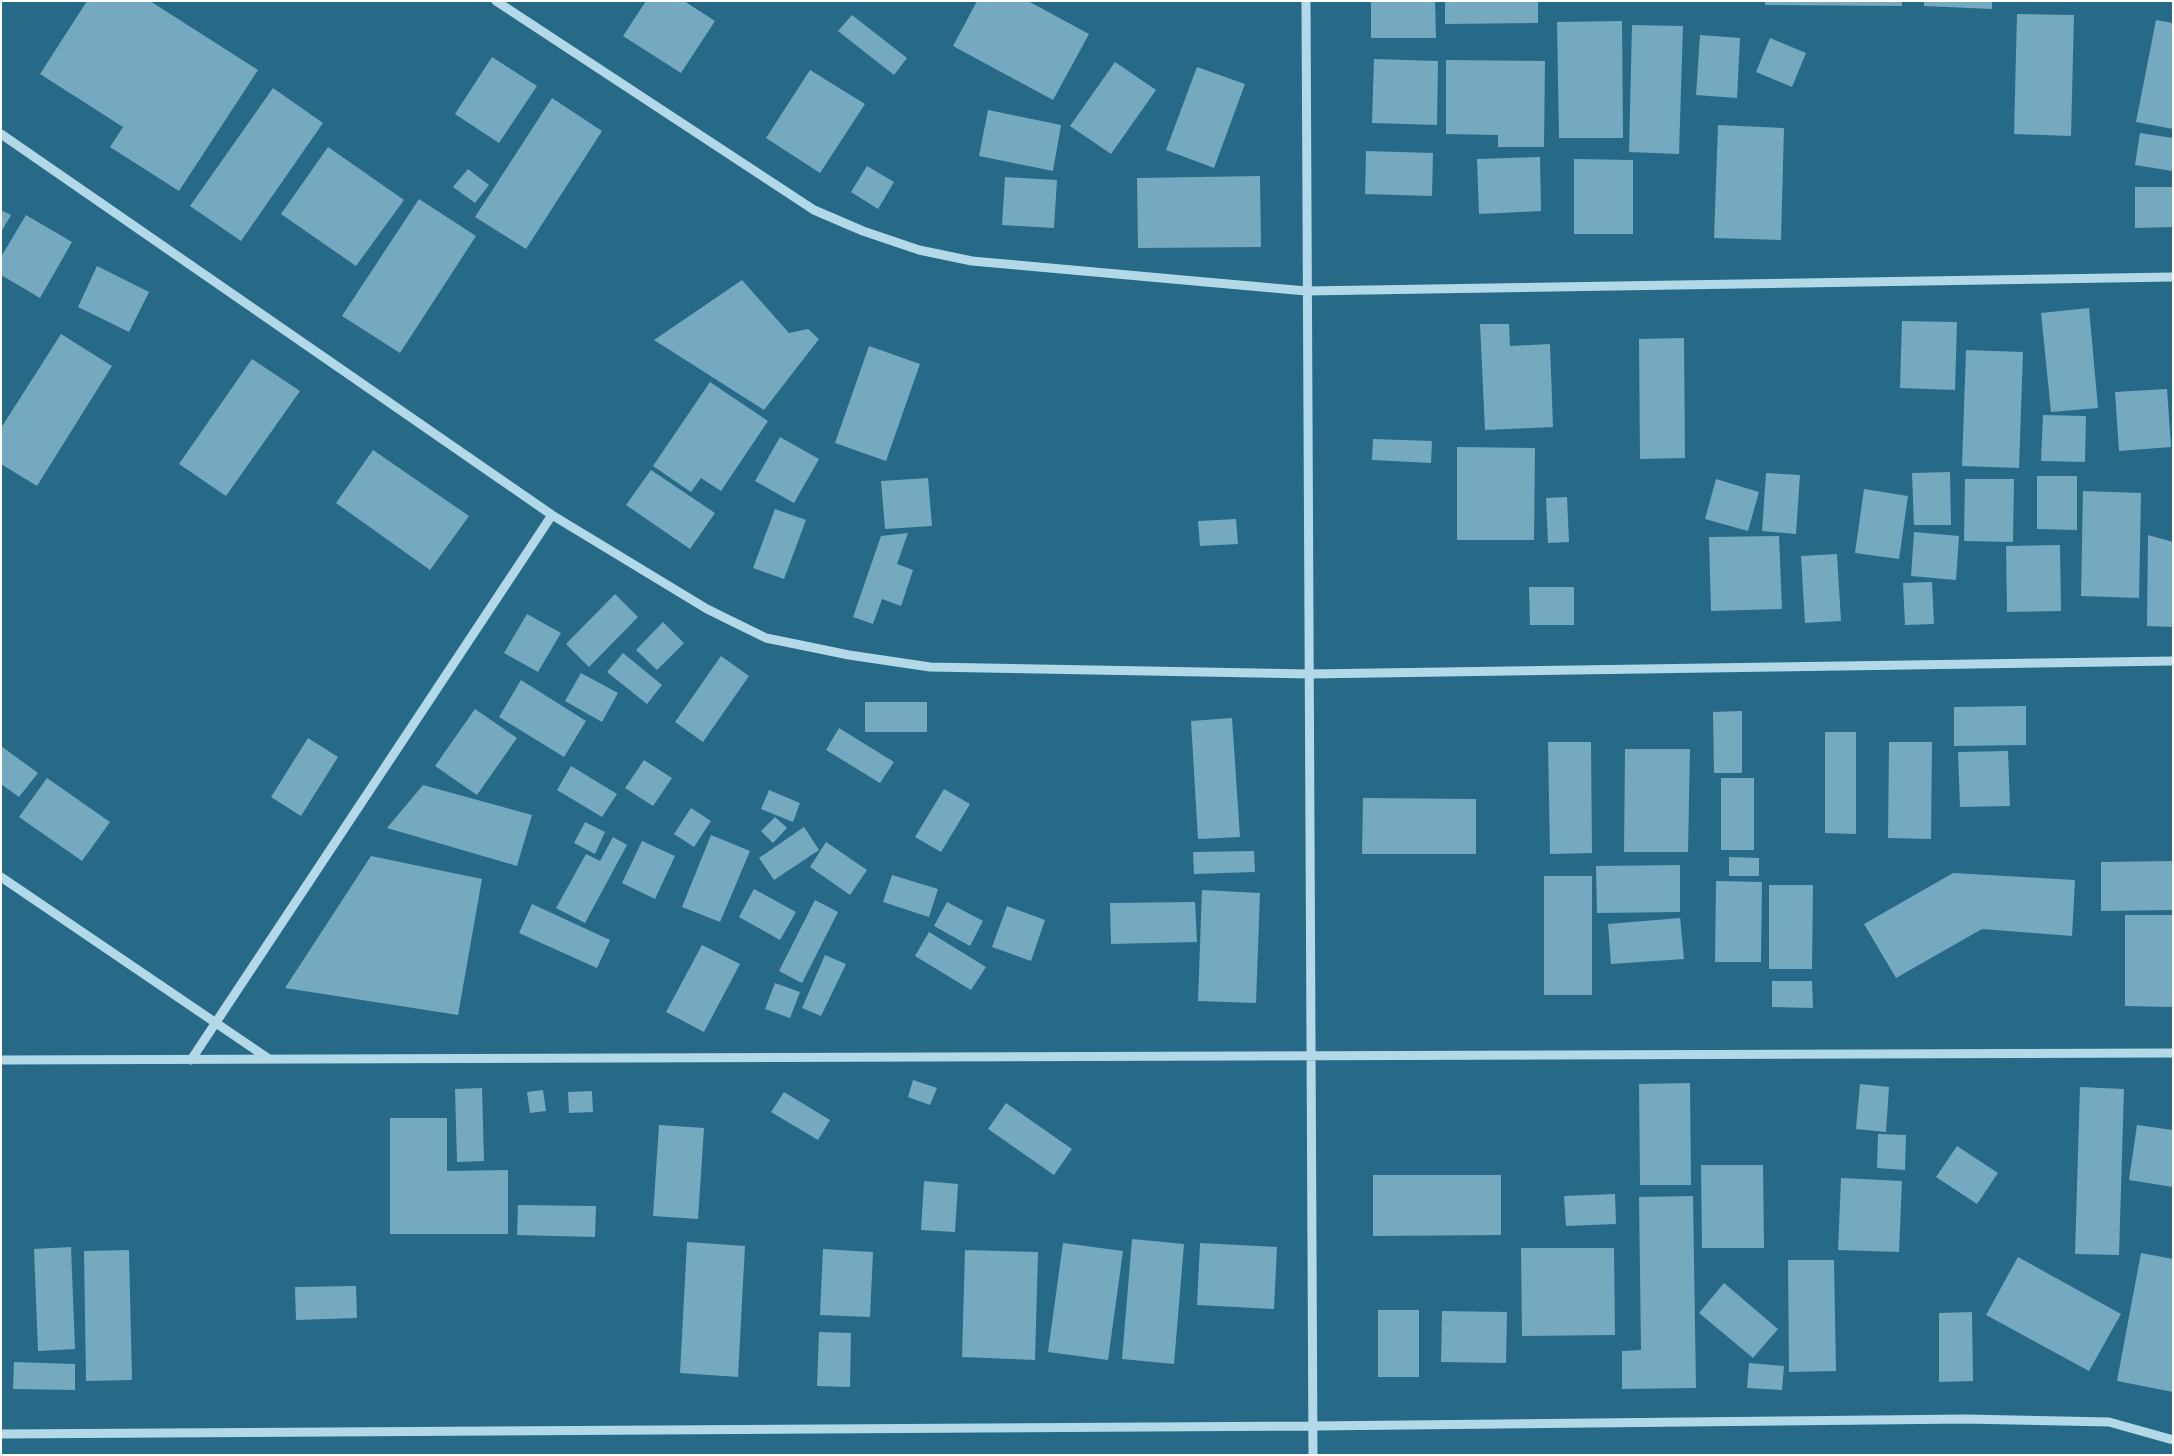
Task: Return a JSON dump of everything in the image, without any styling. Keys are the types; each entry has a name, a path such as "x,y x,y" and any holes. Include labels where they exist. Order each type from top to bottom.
{"street":[{"path":"496,1 814,210 863,231 919,250 972,261 1306,291 2173,277"},
{"path":"1306,1 1313,1455"},
{"path":"1,134 552,515 707,608 766,638 840,654 930,667 1310,674 2173,661"},
{"path":"191,1060 552,515"},
{"path":"1,877 269,1059"},
{"path":"1,1060 2173,1053"},
{"path":"1,1434 1313,1426 1966,1419 2110,1422 2173,1440"}],"building":[{"path":"87,1 150,1 258,70 179,191 110,147 123,127 40,74"},
{"path":"646,1 684,1 715,21 681,73 623,36"},
{"path":"977,1 1028,1 1089,34 1053,100 953,46"},
{"path":"1371,1 1435,1 1436,38 1371,38"},
{"path":"1445,1 1538,1 1538,23 1445,24"},
{"path":"1765,1 1902,1 1902,6 1765,5"},
{"path":"1924,1 1992,1 1992,9 1924,6"},
{"path":"2017,14 2074,15 2071,136 2014,134"},
{"path":"852,15 907,58 894,75 838,31"},
{"path":"2156,20 2173,23 2173,129 2136,122"},
{"path":"1622,21 1623,138 1559,138 1557,22"},
{"path":"1632,25 1683,26 1679,154 1629,152"},
{"path":"1700,35 1740,38 1737,98 1696,95"},
{"path":"1770,38 1806,53 1792,87 1756,72"},
{"path":"492,57 537,86 499,143 455,114"},
{"path":"1374,59 1438,61 1437,125 1372,123"},
{"path":"1446,60 1545,61 1544,147 1498,147 1498,135 1446,134"},
{"path":"1115,62 1156,90 1111,154 1070,126"},
{"path":"1197,67 1245,84 1214,168 1166,150"},
{"path":"810,70 865,104 820,173 766,138"},
{"path":"273,88 323,123 241,241 190,206"},
{"path":"552,98 602,131 526,249 475,217"},
{"path":"988,110 1061,125 1053,171 979,156"},
{"path":"1718,125 1784,128 1781,240 1714,238"},
{"path":"2140,133 2173,138 2172,171 2135,165"},
{"path":"328,147 404,200 356,266 281,214"},
{"path":"1366,151 1433,153 1432,196 1365,194"},
{"path":"1540,157 1541,211 1479,214 1477,159"},
{"path":"1574,159 1633,160 1633,234 1574,234"},
{"path":"867,166 894,182 878,209 851,192"},
{"path":"468,169 489,185 475,203 453,187"},
{"path":"1260,176 1261,247 1138,248 1137,178"},
{"path":"1005,177 1057,180 1054,228 1002,225"},
{"path":"2135,187 2173,187 2173,227 2135,228"},
{"path":"419,199 476,236 400,353 342,316"},
{"path":"1,210 11,215 1,232"},
{"path":"26,215 72,242 40,298 1,275 1,257"},
{"path":"97,266 149,292 129,332 78,307"},
{"path":"742,280 789,333 808,329 819,339 764,410 654,340"},
{"path":"2089,308 2098,408 2051,412 2041,313"},
{"path":"1902,321 1957,322 1955,390 1900,388"},
{"path":"1480,324 1509,324 1510,346 1550,344 1553,427 1485,430"},
{"path":"61,334 112,366 37,486 1,464 1,428"},
{"path":"1684,338 1685,458 1640,459 1639,339"},
{"path":"869,346 920,364 886,461 835,443"},
{"path":"1966,350 2023,352 2019,468 1962,466"},
{"path":"252,359 300,391 226,496 179,464"},
{"path":"710,382 768,421 721,491 701,478 691,492 653,466"},
{"path":"2167,389 2171,447 2119,451 2115,392"},
{"path":"2043,415 2086,416 2085,462 2041,461"},
{"path":"780,437 819,459 794,503 755,481"},
{"path":"1373,439 1432,441 1431,463 1372,460"},
{"path":"1457,447 1535,448 1534,540 1457,540"},
{"path":"373,450 469,516 430,570 336,503"},
{"path":"651,470 715,513 690,549 626,505"},
{"path":"1950,472 1951,525 1914,525 1912,473"},
{"path":"1766,473 1800,475 1796,534 1762,531"},
{"path":"2037,476 2077,476 2077,530 2037,529"},
{"path":"928,478 932,526 885,529 881,481"},
{"path":"1716,479 1759,492 1748,531 1705,519"},
{"path":"1965,479 2014,479 2013,542 1964,541"},
{"path":"1864,489 1908,496 1899,559 1855,553"},
{"path":"2083,491 2141,493 2139,598 2081,596"},
{"path":"1567,497 1569,542 1548,543 1546,498"},
{"path":"775,509 806,520 784,579 753,568"},
{"path":"1236,519 1238,544 1200,546 1198,521"},
{"path":"1914,532 1959,536 1956,580 1911,576"},
{"path":"908,533 897,564 913,570 901,606 882,599 873,624 853,617 881,536"},
{"path":"2148,535 2173,542 2173,627 2147,626"},
{"path":"1779,536 1782,609 1711,611 1709,537"},
{"path":"2060,545 2061,611 2007,612 2006,546"},
{"path":"1837,554 1841,621 1805,623 1801,556"},
{"path":"1932,582 1934,624 1905,625 1903,583"},
{"path":"1529,587 1574,587 1574,625 1530,625"},
{"path":"615,594 638,617 589,667 566,644"},
{"path":"527,614 561,633 538,672 504,653"},
{"path":"663,622 684,643 657,670 636,650"},
{"path":"623,653 662,685 647,704 607,672"},
{"path":"721,656 749,676 703,742 675,722"},
{"path":"581,673 618,693 602,722 565,701"},
{"path":"521,680 586,721 564,757 499,717"},
{"path":"865,702 927,702 927,732 865,732"},
{"path":"2026,706 2026,745 1954,746 1954,707"},
{"path":"475,709 517,738 477,795 435,766"},
{"path":"1742,711 1742,773 1714,773 1713,712"},
{"path":"1232,718 1240,837 1198,839 1191,721"},
{"path":"839,728 894,762 880,783 826,750"},
{"path":"1825,732 1856,732 1856,834 1825,833"},
{"path":"308,738 338,757 301,816 271,797"},
{"path":"1548,742 1591,742 1592,853 1550,854"},
{"path":"1889,742 1932,742 1931,839 1888,838"},
{"path":"1,746 38,773 19,797 1,784"},
{"path":"1625,749 1690,749 1688,852 1624,852"},
{"path":"2008,751 2010,806 1960,807 1958,752"},
{"path":"644,760 672,778 653,806 625,788"},
{"path":"571,766 617,794 602,817 557,790"},
{"path":"47,778 110,822 82,861 19,817"},
{"path":"1721,778 1754,778 1754,850 1721,850"},
{"path":"423,785 532,815 517,866 387,828"},
{"path":"944,789 970,804 941,852 915,837"},
{"path":"769,790 800,803 793,822 761,809"},
{"path":"1363,798 1476,799 1476,854 1362,854"},
{"path":"691,808 711,821 694,847 674,834"},
{"path":"775,817 787,828 773,843 761,831"},
{"path":"585,822 605,832 595,854 574,843"},
{"path":"804,827 819,850 774,880 759,858"},
{"path":"711,835 750,851 720,922 682,907"},
{"path":"613,837 627,845 585,923 556,908 586,854 600,861"},
{"path":"642,841 675,856 655,899 622,883"},
{"path":"826,842 867,870 850,895 810,867"},
{"path":"1254,851 1255,872 1194,874 1193,852"},
{"path":"371,856 482,879 458,1015 285,988"},
{"path":"1729,857 1759,858 1759,876 1729,876"},
{"path":"2173,861 2173,910 2101,911 2101,862"},
{"path":"1680,865 1680,912 1597,913 1596,866"},
{"path":"1953,873 2075,880 2072,936 1982,929 1896,978 1864,924"},
{"path":"892,875 938,889 929,917 883,902"},
{"path":"1544,876 1592,876 1592,995 1544,995"},
{"path":"1716,881 1762,882 1761,962 1715,962"},
{"path":"1769,885 1813,885 1812,969 1769,969"},
{"path":"754,889 796,912 780,940 739,917"},
{"path":"1202,890 1260,893 1256,1003 1198,1001"},
{"path":"815,900 838,912 802,983 779,971"},
{"path":"947,902 983,921 970,946 934,926"},
{"path":"1195,902 1197,942 1111,944 1110,903"},
{"path":"532,904 610,940 597,968 519,933"},
{"path":"1007,906 1045,920 1031,961 992,947"},
{"path":"2125,915 2173,915 2173,1007 2125,1006"},
{"path":"1680,918 1684,959 1611,964 1608,924"},
{"path":"929,932 986,967 971,990 915,956"},
{"path":"702,945 740,964 704,1032 666,1012"},
{"path":"825,955 846,964 821,1016 802,1008"},
{"path":"1772,981 1812,981 1813,1008 1772,1007"},
{"path":"775,983 800,992 790,1018 765,1009"},
{"path":"913,1080 937,1088 930,1105 908,1097"},
{"path":"1690,1083 1691,1185 1640,1185 1639,1084"},
{"path":"1860,1084 1889,1087 1886,1132 1856,1129"},
{"path":"2080,1087 2124,1089 2119,1255 2075,1254"},
{"path":"482,1088 484,1161 457,1162 455,1089"},
{"path":"543,1090 546,1111 530,1113 527,1092"},
{"path":"592,1091 593,1112 569,1113 568,1092"},
{"path":"784,1092 830,1120 818,1140 771,1112"},
{"path":"1006,1103 1072,1149 1054,1175 988,1129"},
{"path":"390,1118 447,1118 447,1171 508,1170 508,1234 390,1234"},
{"path":"659,1125 704,1128 698,1219 653,1216"},
{"path":"2137,1125 2173,1130 2173,1187 2129,1180"},
{"path":"1878,1134 1906,1135 1905,1170 1877,1168"},
{"path":"1957,1146 1998,1173 1977,1204 1936,1177"},
{"path":"1701,1165 1763,1165 1764,1248 1702,1248"},
{"path":"1373,1175 1501,1175 1501,1235 1373,1236"},
{"path":"1841,1178 1902,1181 1899,1252 1838,1250"},
{"path":"924,1181 958,1184 955,1232 921,1230"},
{"path":"1615,1194 1616,1224 1566,1226 1564,1196"},
{"path":"1693,1196 1696,1388 1622,1389 1622,1351 1641,1350 1639,1197"},
{"path":"518,1205 596,1206 595,1237 517,1235"},
{"path":"1132,1239 1184,1244 1174,1364 1122,1359"},
{"path":"687,1242 745,1246 738,1377 680,1373"},
{"path":"1063,1243 1123,1251 1108,1360 1048,1352"},
{"path":"1200,1243 1277,1247 1274,1309 1197,1305"},
{"path":"71,1247 75,1349 38,1351 34,1249"},
{"path":"1521,1248 1614,1248 1615,1335 1522,1336"},
{"path":"823,1249 873,1252 870,1317 820,1315"},
{"path":"129,1250 132,1380 86,1381 84,1251"},
{"path":"965,1250 1038,1252 1035,1360 962,1357"},
{"path":"2141,1253 2173,1259 2173,1392 2117,1381"},
{"path":"2018,1257 2121,1314 2089,1371 1986,1315"},
{"path":"1788,1260 1834,1260 1836,1371 1789,1372"},
{"path":"1724,1283 1778,1329 1753,1358 1699,1313"},
{"path":"356,1286 357,1318 296,1320 295,1287"},
{"path":"1378,1310 1419,1310 1419,1377 1378,1377"},
{"path":"1442,1311 1507,1312 1506,1363 1441,1362"},
{"path":"1972,1312 1973,1381 1939,1382 1939,1313"},
{"path":"819,1332 851,1333 850,1387 817,1386"},
{"path":"14,1362 75,1364 75,1390 13,1389"},
{"path":"1749,1363 1784,1366 1782,1390 1747,1388"}]}
